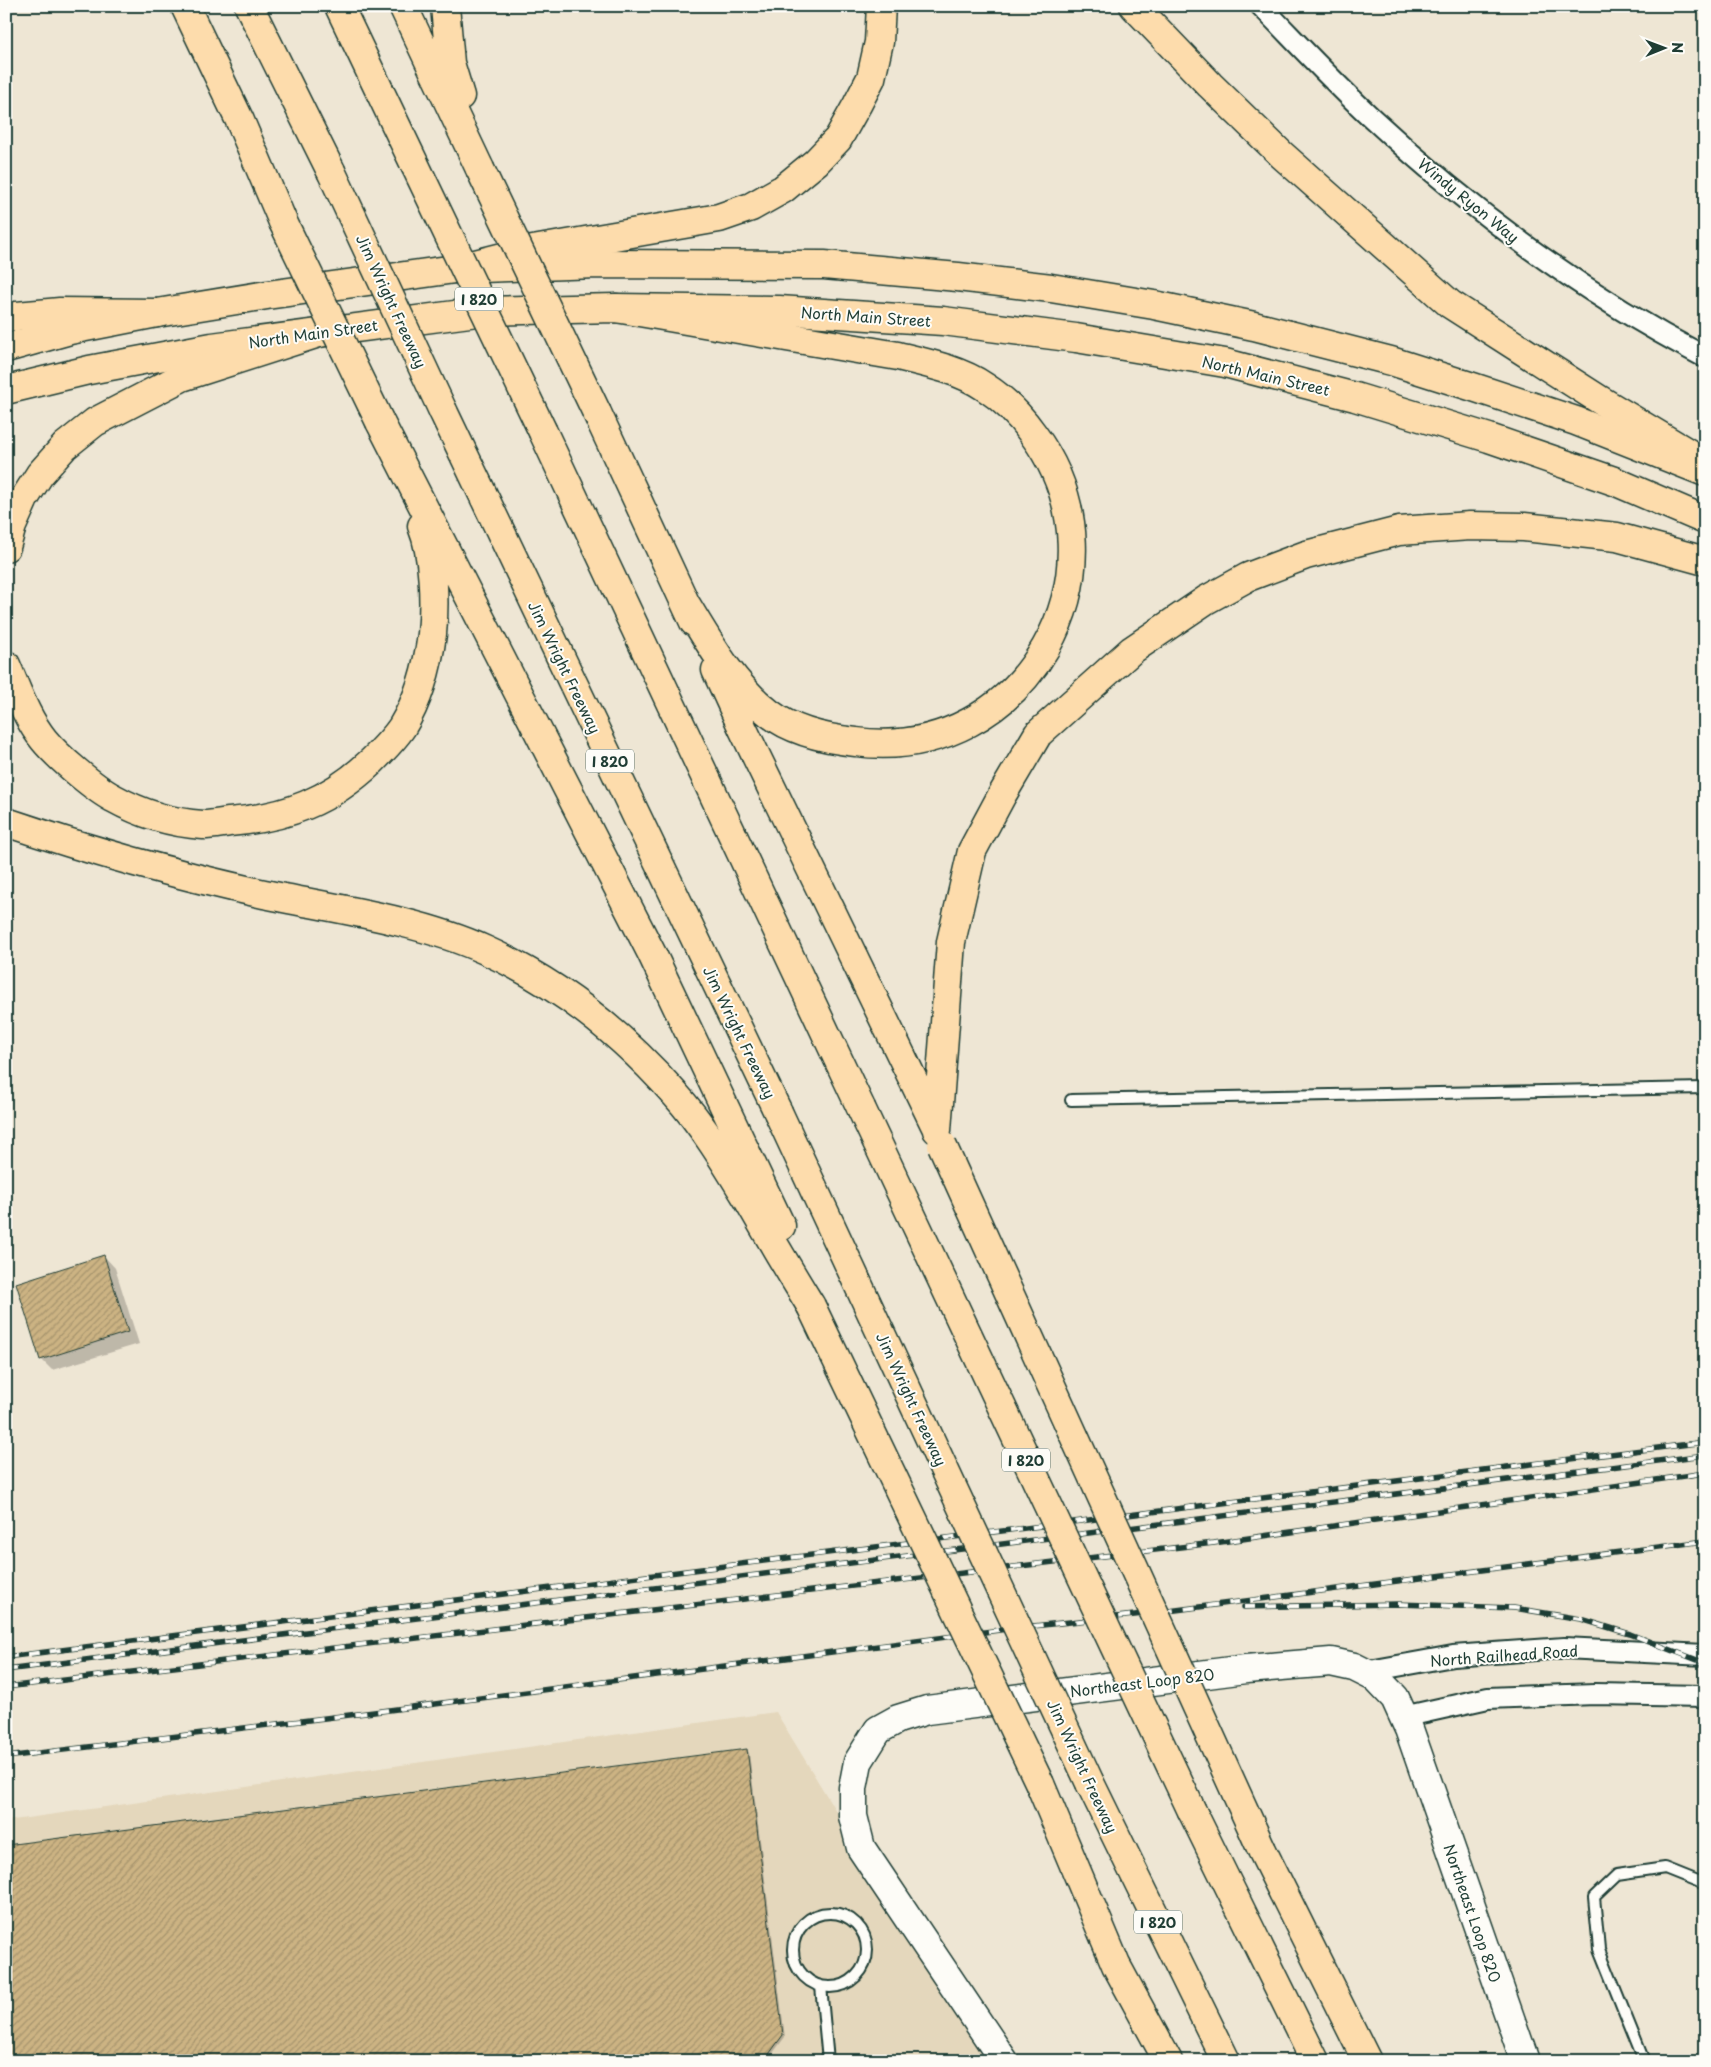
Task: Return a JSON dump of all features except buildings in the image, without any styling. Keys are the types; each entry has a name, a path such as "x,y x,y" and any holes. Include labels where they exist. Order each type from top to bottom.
{"main road":[{"path":"172,6 240,121"},
{"path":"185,6 240,121 283,222 380,422 652,954 788,1240 811,1306"},
{"name":"Jim Wright Freeway","path":"250,6 331,171 443,411 778,1112 1090,1783 1226,2061"},
{"name":"I 820","path":"339,6 543,432 1192,1811 1315,2061"},
{"path":"403,6 687,606 755,755 939,1137 1262,1850 1367,2061"},
{"path":"445,6 450,63 480,170"},
{"path":"455,269 527,251 719,218 751,207 783,189 816,162 838,139 857,105 871,78 880,42 882,6"},
{"path":"1134,6 1210,85 1282,155 1450,304 1600,400 1705,463"},
{"path":"6,348 70,330 157,313 267,294 455,269 597,264 824,265 958,277 1060,289 1154,305 1254,326 1391,360 1576,421 1705,472"},
{"path":"616,308 898,356 932,364 985,386 1006,403 1046,451 1062,488 1072,527 1070,583 1061,617 1045,650 1025,679 997,705 959,726 913,741 898,744 872,744 836,740 800,729 770,714 739,684 715,652 687,606"},
{"name":"North Main Street","path":"6,390 89,370 212,347 486,311 616,308 779,310 943,321 1076,338 1225,363 1355,397 1489,438 1614,481 1705,520"},
{"path":"6,317 60,312 157,313"},
{"path":"6,547 12,526 24,500 40,474 66,446 95,422 182,377 324,332"},
{"path":"6,666 22,704 44,740 83,776 104,792 143,812 203,825 255,820 286,814 335,791 380,753 402,727 418,692 429,658 434,613 432,577 425,534 380,422"},
{"path":"939,1137 951,942 972,852 1002,795 1038,734 1132,650 1206,600 1248,577 1306,555 1399,530 1470,526 1524,527 1617,537 1705,562"},
{"path":"6,822 73,845 212,882 418,926 484,949 531,974 572,1000 629,1045 675,1094 719,1152 811,1306 1040,1784 1116,1965 1168,2061"}],"street":[{"name":"Windy Ryon Way","path":"1261,6 1372,118 1462,196 1532,249 1577,280 1673,341 1705,357"},
{"name":"North Railhead Road","path":"1364,1672 1453,1656 1564,1648 1705,1655"},
{"name":"Northeast Loop 820","path":"1004,2061 861,1848 853,1816 853,1788 858,1762 878,1730 898,1719 926,1710 1246,1668 1331,1662 1354,1667 1376,1678 1395,1698 1404,1717 1525,2061"},
{"path":"1404,1717 1488,1698 1595,1694 1705,1696"}],"lane":[{"path":"1071,1100 1705,1088"},
{"path":"1644,2061 1599,1949 1594,1897 1617,1875 1665,1868 1705,1884"},
{"path":"829,1913 841,1914 861,1930 866,1942 863,1966 856,1976 845,1984 833,1987 822,1986 810,1982 795,1964 794,1940 799,1929 812,1918 829,1913"},
{"path":"822,1986 828,2061"}],"shaded area":[{"path":"776,1712 987,2061 6,2061 6,1821"}],"railway":[{"path":"6,1657 1705,1442"},
{"path":"6,1670 1705,1455"},
{"path":"6,1687 1214,1543 1705,1473"},
{"path":"6,1757 374,1712 1015,1628 1153,1613 1705,1541"},
{"path":"1244,1607 1398,1604 1514,1608 1581,1619 1630,1634 1705,1663"}]}
